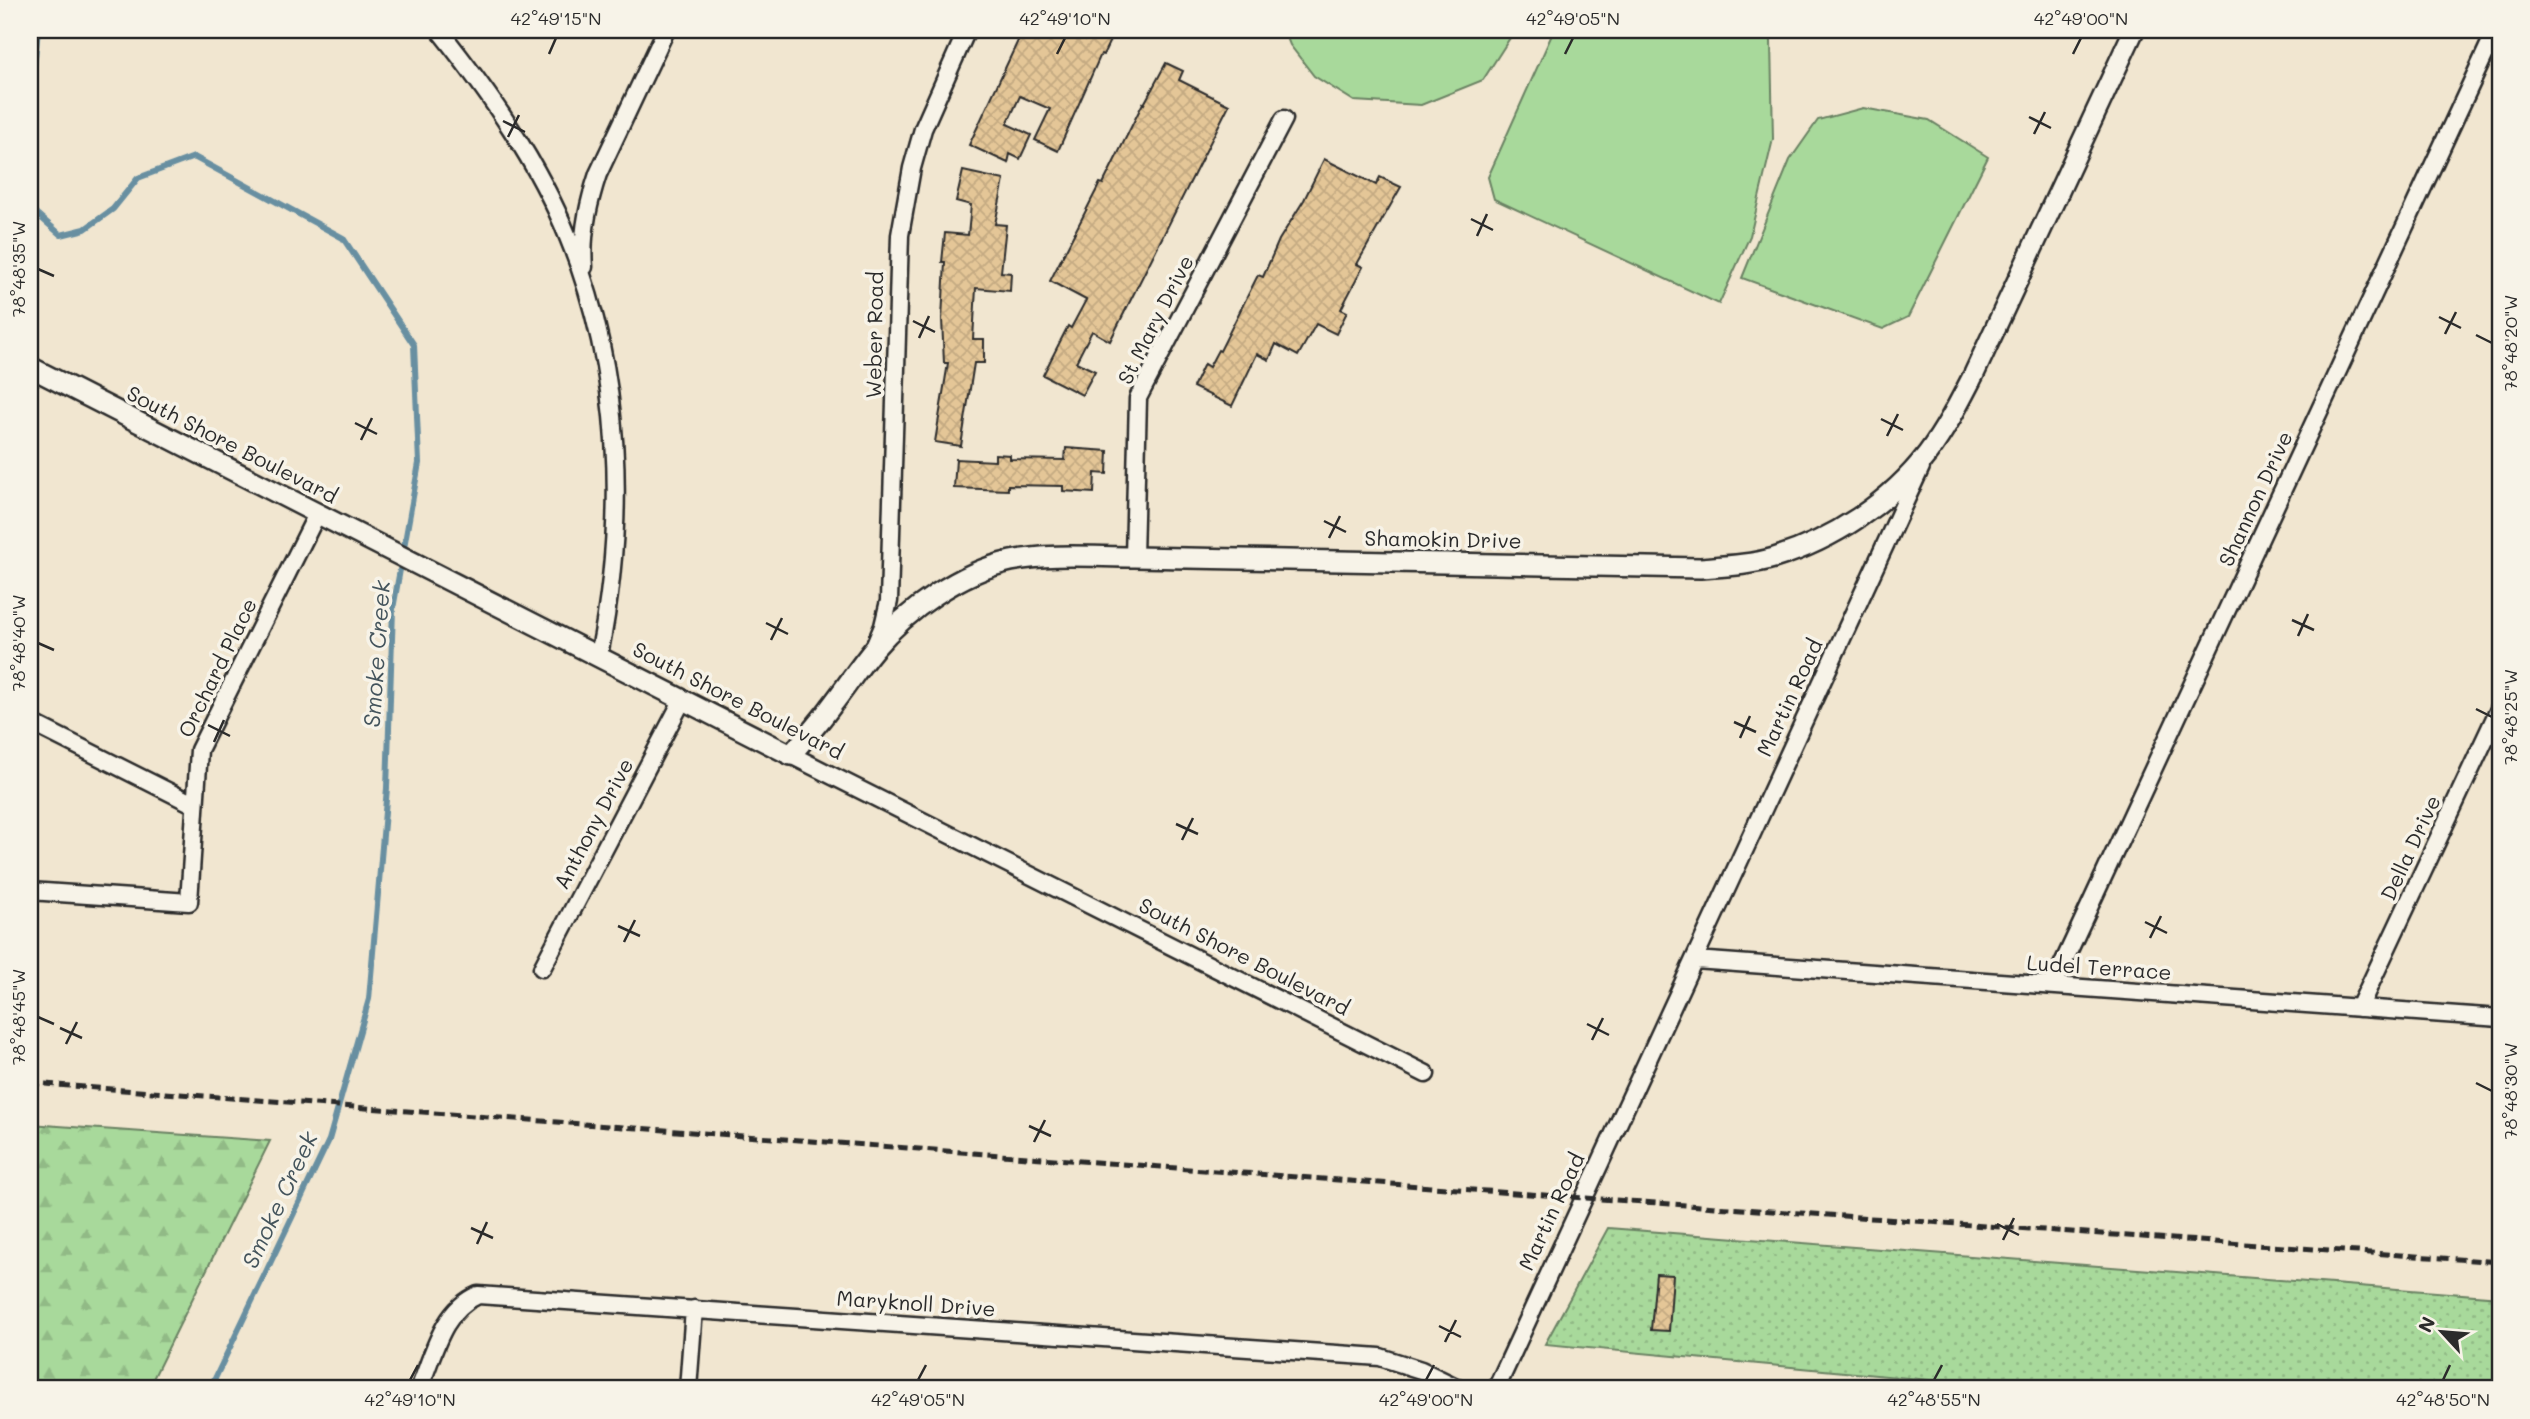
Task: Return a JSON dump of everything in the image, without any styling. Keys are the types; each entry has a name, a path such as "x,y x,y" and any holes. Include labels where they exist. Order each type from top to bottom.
{"street":[{"path":"439,30 465,62 540,177 568,235 586,284 605,371 617,488 614,560 599,655"},
{"path":"586,284 583,244 591,193 666,30"},
{"name":"Weber Road","path":"873,650 889,601 900,236 912,168 923,129 967,30"},
{"name":"Martin Road","path":"1496,1389 1928,454 1974,374 2134,30"},
{"name":"Shannon Drive","path":"2053,985 2493,33"},
{"name":"St Mary Drive","path":"1134,557 1138,398 1284,119"},
{"name":"South Shore Boulevard","path":"30,367 791,755 1426,1074"},
{"name":"Shamokin Drive","path":"791,755 830,709 873,650 913,612 954,584 978,572 1010,562 1043,556 1700,568 1736,565 1807,547 1835,533 1872,508 1928,454"},
{"name":"Orchard Place","path":"30,891 188,902 199,750 317,514"},
{"name":"Anthony Drive","path":"542,968 684,699"},
{"name":"Della Drive","path":"2359,1007 2500,707"},
{"path":"30,722 195,805"},
{"name":"Ludel Terrace","path":"1695,960 2500,1018"},
{"name":"Maryknoll Drive","path":"419,1389 449,1319 459,1306 478,1295 1380,1357 1421,1370 1460,1389"},
{"path":"688,1389 694,1309"}],"green space":[{"path":"1284,30 1515,30 1483,80 1421,105 1354,101 1314,76 1290,45"},
{"path":"1554,30 1765,30 1771,41 1773,139 1750,236 1719,304 1494,199 1488,177"},
{"path":"1863,108 1929,120 1988,157 1908,317 1883,329 1742,278 1790,160 1818,120"},
{"path":"30,1124 270,1141 148,1389 30,1389"},
{"path":"1608,1228 2500,1297 2500,1389 2025,1389 1545,1344"}],"building":[{"path":"1023,30 1062,30 1085,40 1090,30 1115,30 1103,55 1101,54 1058,151 1035,140 1050,109 1020,96 1007,124 1031,135 1020,159 1010,154 1008,163 969,145"},
{"path":"1166,63 1183,71 1179,80 1229,105 1110,341 1092,331 1076,362 1095,371 1082,395 1043,375 1068,326 1071,328 1086,300 1050,281"},
{"path":"1324,159 1376,185 1380,177 1401,187 1357,264 1363,267 1341,309 1347,312 1336,334 1316,324 1298,356 1276,344 1269,360 1257,354 1232,406 1193,387 1204,364 1209,367 1218,350 1220,351 1258,275 1263,277 1279,240 1304,200"},
{"path":"963,171 1004,180 995,224 1006,225 1001,272 1011,273 1010,291 976,288 973,339 984,339 984,363 974,363 961,446 935,442 948,363 944,363 942,319 945,233 968,235 971,205 956,201"},
{"path":"1066,448 1108,451 1107,474 1095,473 1094,493 1063,491 1063,486 1008,485 1008,490 954,488 956,459 995,461 995,454 1010,455 1010,459 1065,460"},
{"path":"1656,1274 1673,1275 1669,1331 1651,1330"}],"waterway":[{"name":"Smoke Creek","path":"30,102 38,30"},
{"name":"Smoke Creek","path":"30,208 61,235 85,229 113,209 138,178 194,157 343,238 414,345 419,463 393,609 387,788 369,999 329,1140 210,1389"}],"railway":[{"path":"30,1083 1486,1191 2500,1262"}]}
